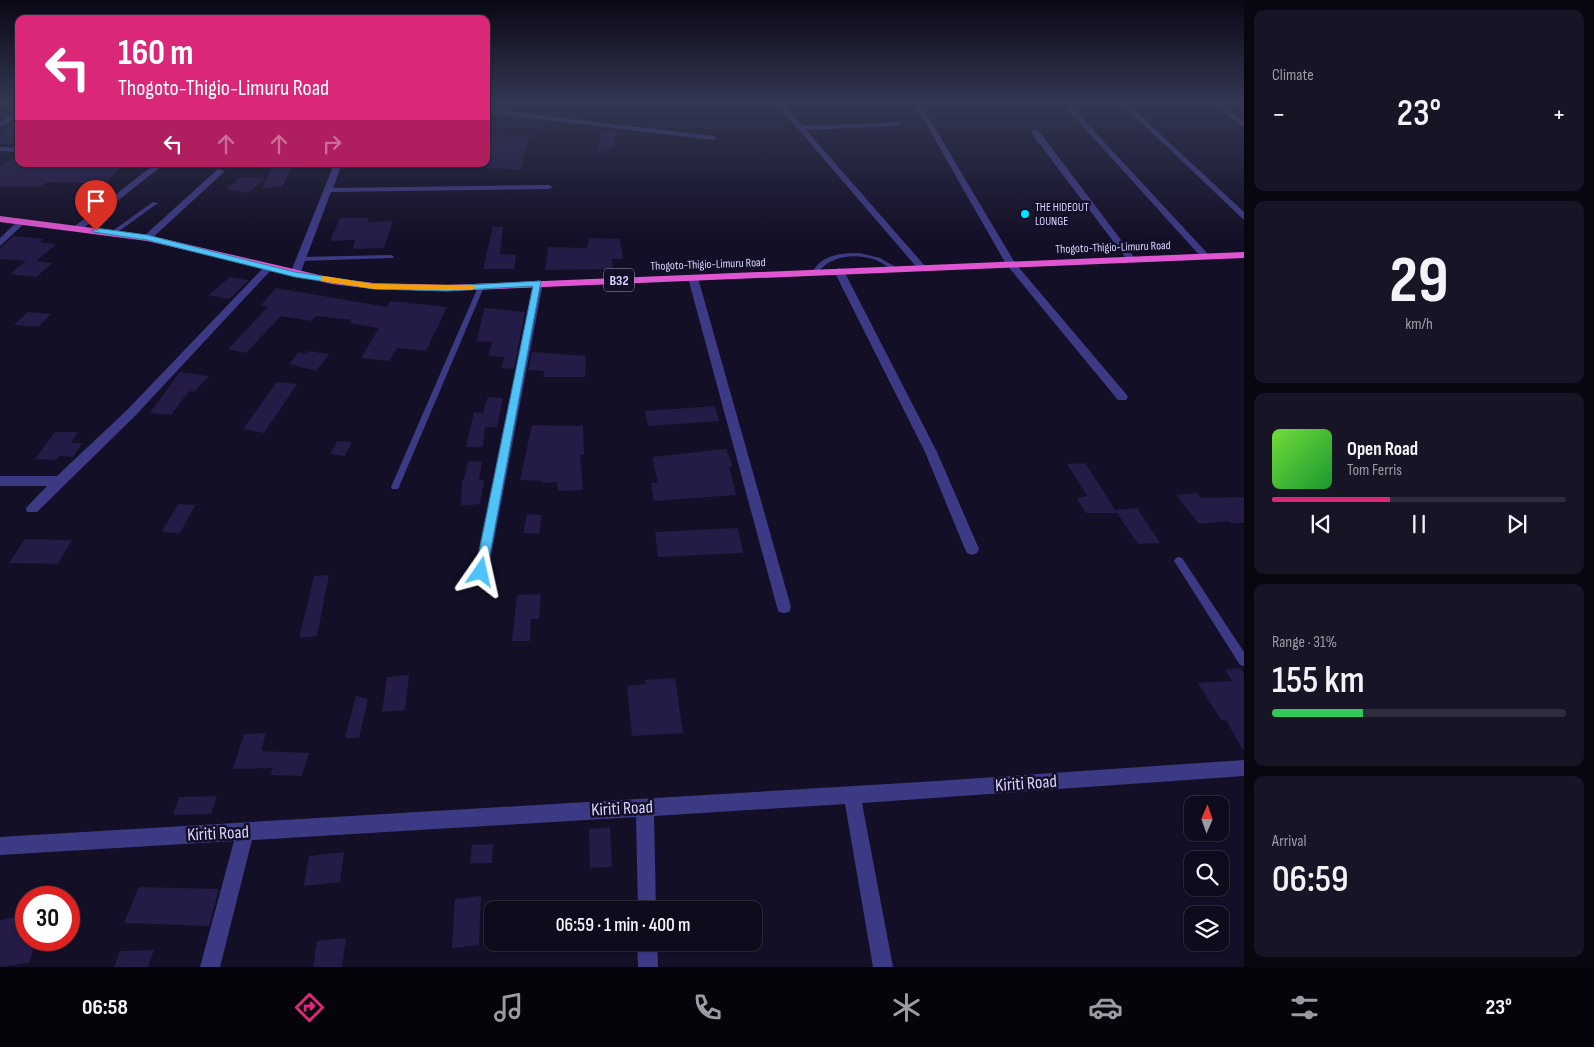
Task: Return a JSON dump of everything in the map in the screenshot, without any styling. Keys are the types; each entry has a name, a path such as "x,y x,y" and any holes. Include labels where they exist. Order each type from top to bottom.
{"highway":[{"name":"Thogoto-Thigio-Limuru Road","path":"0,219 147,238 295,274 374,286 481,287 538,283 1243,256"}],"street":[{"path":"1,148 15,150"},
{"path":"818,148 922,268"},
{"path":"944,148 1011,264 1122,397"},
{"path":"1047,148 1131,259"},
{"path":"1107,148 1205,256"},
{"path":"1172,148 1244,217"},
{"path":"78,228 156,167"},
{"path":"295,274 337,167"},
{"path":"147,238 221,171"},
{"path":"329,190 549,187"},
{"path":"0,243 22,222"},
{"path":"32,508 131,413 268,268"},
{"path":"839,272 931,452 972,549"},
{"path":"693,278 784,606"},
{"path":"481,572 538,283"},
{"path":"0,481 60,481"},
{"name":"Kiriti Road","path":"0,846 852,795 1244,768"},
{"path":"852,795 883,967"},
{"path":"645,807 647,901"},
{"path":"210,967 245,832"},
{"path":"648,951 648,967"}],"lane":[{"path":"113,233 154,203"},
{"path":"815,273 818,265 828,258 847,256 876,258 896,269"},
{"path":"301,259 391,257"},
{"path":"395,487 481,287"},
{"path":"1179,561 1244,661"}],"building":[{"path":"490,148 526,148 521,170 486,168 490,167"},
{"path":"597,148 613,148 596,153"},
{"path":"15,158 15,167 119,168 105,184 48,182 41,186 0,186 0,167"},
{"path":"273,167 292,167 282,187 262,188"},
{"path":"241,177 266,178 248,193 226,189"},
{"path":"340,218 369,218 368,222 393,221 384,248 353,249 355,240 330,241"},
{"path":"493,226 503,227 500,254 516,255 514,269 483,269"},
{"path":"14,236 44,239 39,242 57,244 36,261 53,263 36,277 10,274 26,261 0,259 0,248"},
{"path":"589,238 620,239 623,259 612,259 613,269 545,270 548,247 587,248"},
{"path":"230,277 249,280 229,299 209,295"},
{"path":"276,288 387,307 390,301 447,307 426,351 397,348 389,361 361,358 379,328 349,323 352,320 316,316 311,321 281,316 246,353 228,349 268,307 260,306"},
{"path":"484,308 525,312 514,369 501,368 504,357 488,356 492,342 477,341"},
{"path":"28,312 51,314 38,327 14,325"},
{"path":"308,351 329,354 316,371 289,364 299,352 306,354"},
{"path":"532,352 586,356 585,377 543,377 544,371 528,370"},
{"path":"180,372 209,376 194,392 189,391 171,415 150,413"},
{"path":"277,382 297,384 264,433 243,429"},
{"path":"488,397 503,398 497,427 485,427 483,447 466,447 474,412 483,413"},
{"path":"715,406 719,421 648,426 645,411"},
{"path":"532,425 583,426 584,455 580,455 583,490 558,491 557,482 542,483 542,481 520,480"},
{"path":"55,432 78,432 71,443 82,443 73,457 59,456 56,460 35,459"},
{"path":"337,441 352,442 345,456 330,454"},
{"path":"726,449 733,466 729,467 736,495 654,501 651,483 658,483 652,457"},
{"path":"468,461 482,462 479,480 484,480 480,504 461,506 462,480 464,480"},
{"path":"1085,463 1117,513 1086,513 1077,498 1087,496 1067,464"},
{"path":"1197,493 1201,498 1244,497 1244,523 1231,523 1229,521 1199,524 1176,495"},
{"path":"178,504 195,505 180,533 162,532"},
{"path":"1137,508 1160,543 1138,544 1115,510"},
{"path":"527,514 542,515 539,534 523,533"},
{"path":"738,528 743,553 658,557 655,532"},
{"path":"25,539 72,540 58,564 9,563"},
{"path":"329,575 317,636 299,638 314,576"},
{"path":"541,594 539,619 531,619 530,641 512,641 517,595"},
{"path":"1241,668 1244,674 1244,752 1226,720 1221,720 1198,683 1232,681 1225,670"},
{"path":"409,675 405,710 382,712 387,677"},
{"path":"675,678 683,733 632,736 627,686 646,684 645,680"},
{"path":"356,696 368,699 359,738 345,738"},
{"path":"266,733 261,751 309,753 302,776 270,775 273,768 233,769 244,734"},
{"path":"217,796 211,814 173,815 179,797"},
{"path":"610,827 612,867 590,868 589,829"},
{"path":"493,844 492,863 470,863 472,845"},
{"path":"344,852 340,882 304,886 309,856"},
{"path":"139,887 219,889 209,926 124,923"},
{"path":"481,896 479,945 452,948 455,899"},
{"path":"15,917 15,951 33,951 29,963 0,967 0,920"},
{"path":"346,938 342,967 313,967 317,941"},
{"path":"154,950 148,967 114,967 120,951"}],"slow traffic":[{"path":"324,279 374,286 410,288 472,287"}],"place":[{"name":"THE HIDEOUT LOUNGE","path":"1025,214"}],"route":[{"path":"96,231 147,238 295,274 374,286 447,288 538,283 481,572"}]}
